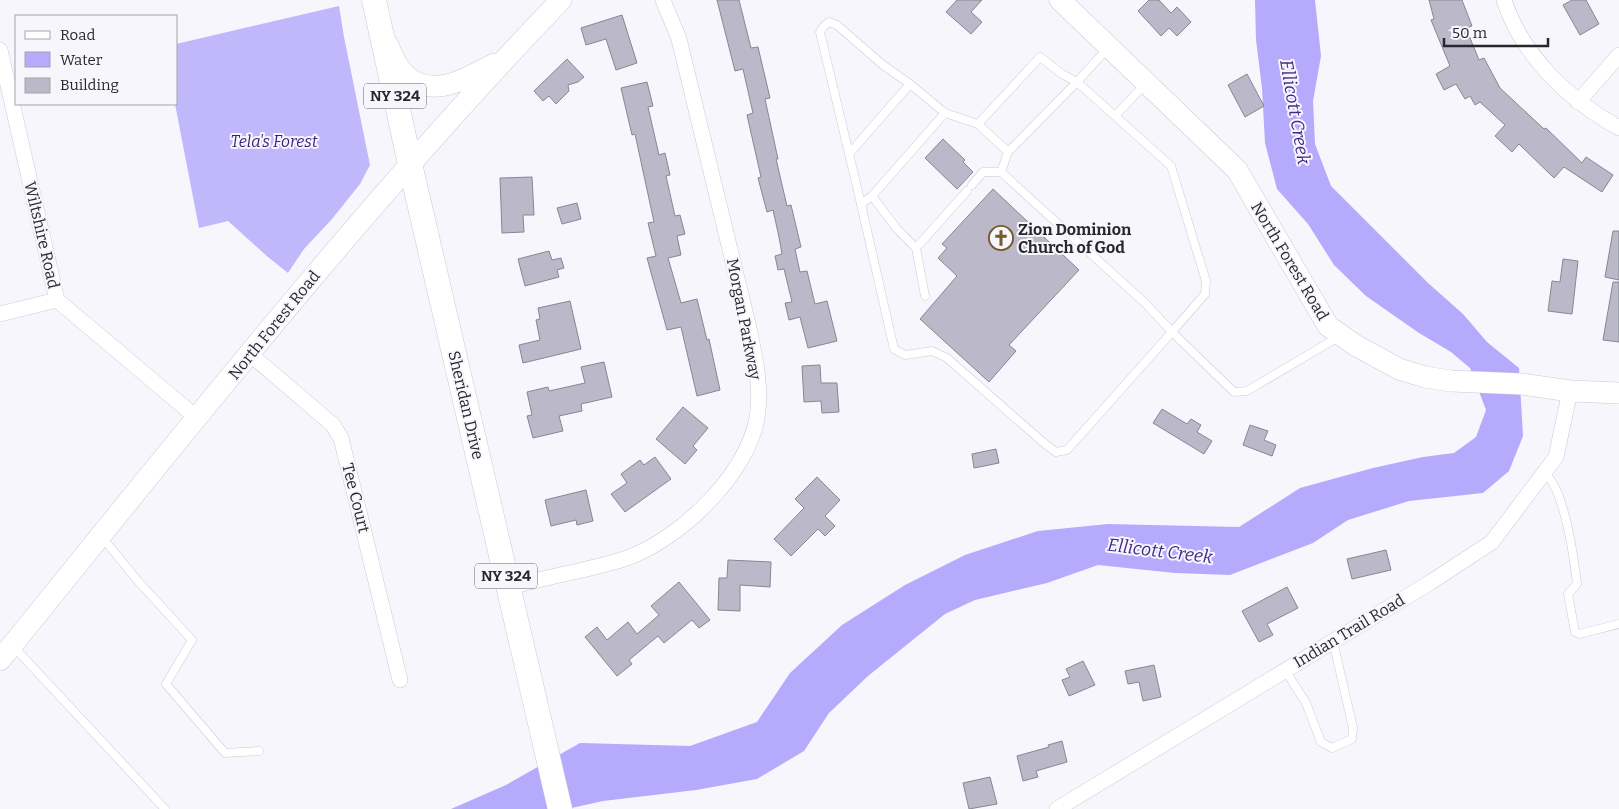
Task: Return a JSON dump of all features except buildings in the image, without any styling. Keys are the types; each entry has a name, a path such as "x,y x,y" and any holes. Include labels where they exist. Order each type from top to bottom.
{"main road":[{"name":"Sheridan Drive","path":"374,0 410,164 560,809"}],"street":[{"name":"North Forest Road","path":"6,653 302,289 410,164 561,0"},
{"name":"Morgan Parkway","path":"509,587 627,559 668,538 690,521 710,500 738,465 753,435 757,417 758,396 757,371 749,328 679,38 663,0"},
{"name":"North Forest Road","path":"1060,0 1237,170 1328,326 1342,336 1372,356 1399,369 1425,377 1451,381 1522,384 1570,392 1619,393"},
{"path":"1504,0 1517,30 1533,55 1551,77 1578,102 1597,116 1619,128"},
{"path":"380,29 398,66 415,81 427,86 443,87 449,85 506,58"},
{"name":"Wiltshire Road","path":"0,50 57,300 197,418"},
{"path":"1578,102 1619,54"},
{"path":"0,314 57,300"},
{"name":"Tee Court","path":"250,354 332,425 341,438 400,680"},
{"name":"Indian Trail Road","path":"1058,809 1431,582 1492,542 1556,456 1570,392"}],"lane":[{"path":"978,124 1040,57 1062,74 1077,82 1171,166 1202,264 1206,281 1205,294 1067,450 1056,452 947,358 932,351 905,355 894,348 820,32 823,27 830,22 837,25 883,65 945,112 978,124 1008,152"},
{"path":"1001,172 1008,152 1077,82 1109,46"},
{"path":"1116,116 1146,82"},
{"path":"850,154 910,84"},
{"path":"861,204 872,196 945,112"},
{"path":"916,248 983,172 1001,172 1145,303 1234,392 1247,391 1342,336"},
{"path":"872,196 897,229 916,248 925,296"},
{"path":"1543,474 1551,480 1556,490 1570,543 1577,584 1568,594 1575,632 1579,634 1619,624"},
{"path":"100,536 192,640 166,684 225,753 259,751"},
{"path":"1285,670 1306,703 1321,742 1332,748 1352,739 1354,728 1333,641"},
{"path":"6,653 165,809"}],"green space":[{"name":"Tela's Forest","path":"339,6 370,165 360,184 332,219 304,249 288,273 228,221 199,228 175,105 178,105 178,44"}],"water":[{"name":"Ellicott Creek","path":"1255,0 1315,0 1321,56 1313,101 1315,144 1331,186 1428,283 1463,314 1487,342 1519,368 1523,436 1509,471 1483,493 1409,501 1348,520 1313,543 1230,575 1175,573 1098,565 1047,583 975,600 945,614 868,676 829,713 804,751 757,779 696,790 603,801 567,809 451,809 506,785 580,743 690,746 757,722 790,673 842,625 905,585 965,555 1038,531 1108,524 1239,527 1300,488 1373,468 1423,457 1454,453 1476,437 1486,410 1470,368 1451,352 1419,333 1366,296 1334,265 1308,224 1277,189 1265,143 1262,88 1256,40"}],"place":[{"name":"Zion Dominion Church of God","path":"1001,238"}]}
